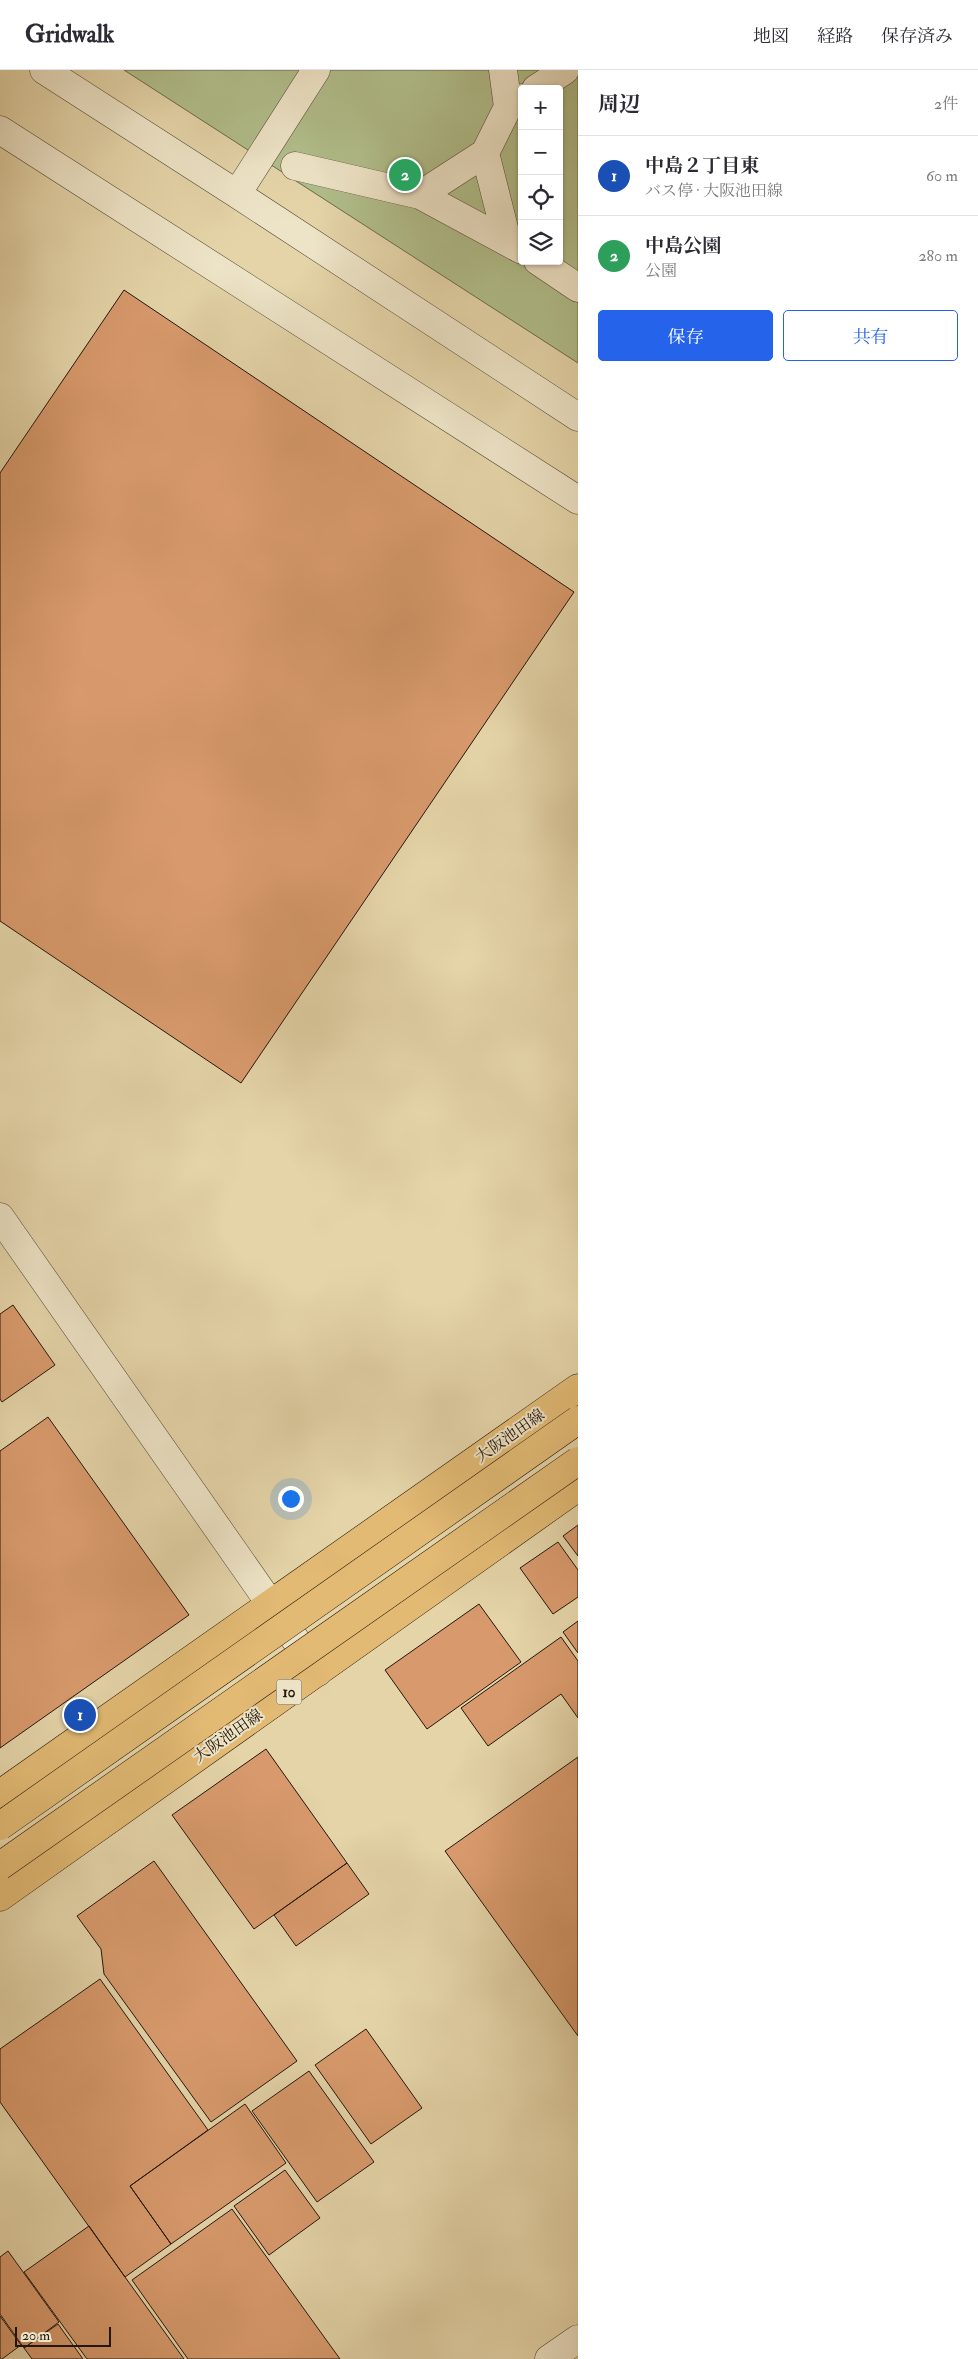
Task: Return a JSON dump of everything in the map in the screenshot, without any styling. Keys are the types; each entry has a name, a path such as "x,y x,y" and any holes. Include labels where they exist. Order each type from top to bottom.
{"main road":[{"name":"大阪池田線","path":"0,1794 578,1388"},
{"path":"0,1826 578,1420"},
{"path":"0,1866 578,1460"},
{"name":"大阪池田線","path":"0,1897 578,1487"}],"street":[{"path":"44,70 578,417"},
{"path":"237,194 316,70"},
{"path":"420,195 485,153 515,103 503,70"},
{"path":"542,85 565,70"},
{"path":"0,130 578,500"},
{"path":"485,153 514,245"},
{"path":"295,166 420,195 514,245"},
{"path":"544,265 578,288"},
{"path":"0,1217 318,1672"},
{"path":"549,2359 578,2339"}],"green space":[{"path":"124,70 578,70 578,363"}],"building":[{"path":"124,290 574,592 241,1083 0,921 0,473"},
{"path":"13,1305 55,1365 2,1402 0,1399 0,1314"},
{"path":"48,1417 189,1615 0,1748 0,1451"},
{"path":"578,1525 578,1556 563,1536"},
{"path":"558,1542 578,1570 578,1597 553,1614 520,1568"},
{"path":"479,1604 521,1662 427,1729 385,1670"},
{"path":"578,1621 578,1653 563,1632"},
{"path":"561,1637 578,1661 578,1718 561,1694 488,1746 461,1708"},
{"path":"266,1749 347,1863 254,1929 172,1815"},
{"path":"578,1757 578,2036 445,1851"},
{"path":"154,1861 297,2061 211,2122 104,1974 101,1949 77,1916"},
{"path":"347,1863 369,1894 296,1946 274,1915"},
{"path":"100,1979 208,2130 130,2186 171,2244 125,2277 0,2102 0,2049"},
{"path":"366,2029 422,2108 371,2144 315,2065"},
{"path":"309,2071 374,2162 317,2202 252,2111"},
{"path":"245,2104 286,2163 171,2244 130,2186"},
{"path":"285,2170 320,2218 269,2255 234,2206"},
{"path":"232,2209 340,2359 188,2359 132,2280"},
{"path":"89,2226 184,2359 87,2359 24,2272"},
{"path":"8,2251 59,2322 24,2348 0,2314 0,2257"},
{"path":"0,2316 21,2345 2,2359 0,2359"},
{"path":"58,2324 83,2359 32,2359 24,2348"}],"place":[{"name":"中島公園","path":"405,175"},
{"name":"中島２丁目東","path":"80,1715"}]}
